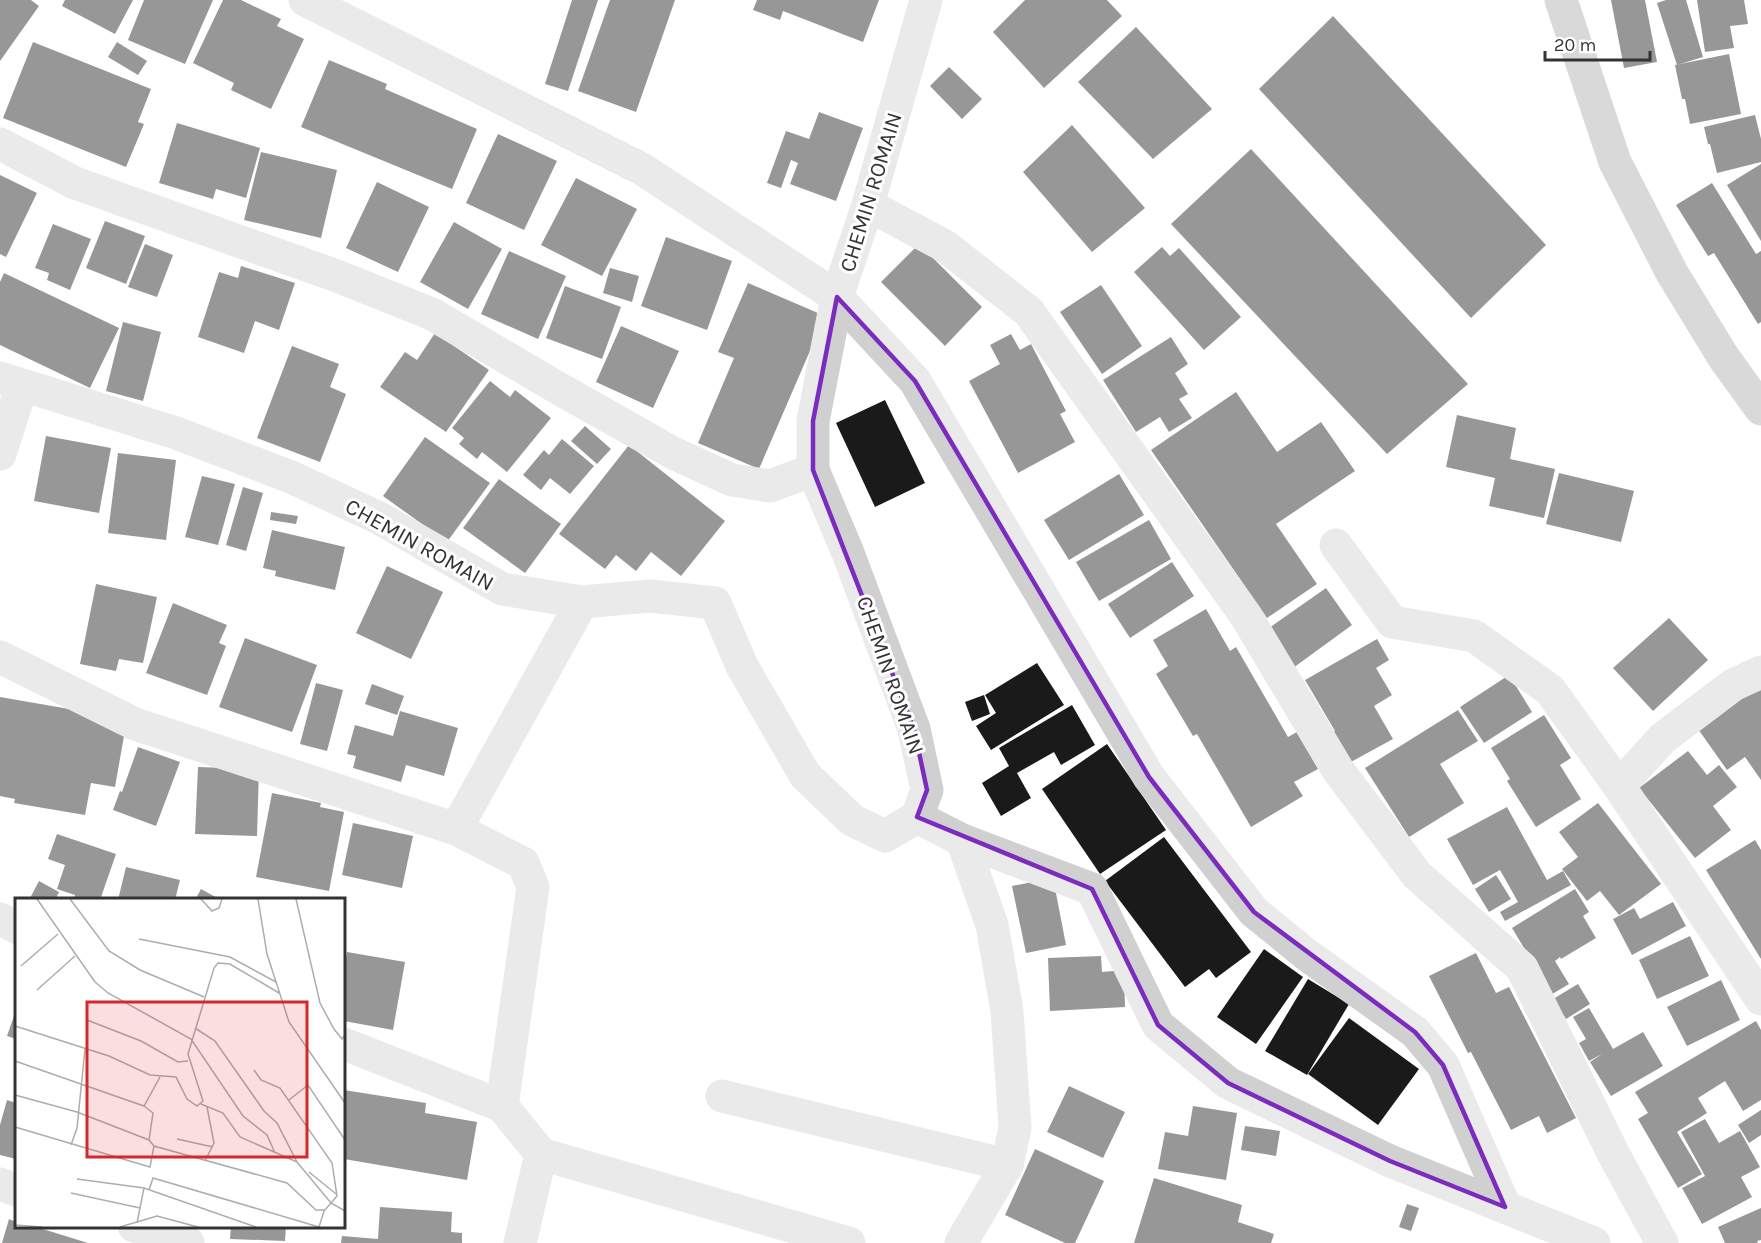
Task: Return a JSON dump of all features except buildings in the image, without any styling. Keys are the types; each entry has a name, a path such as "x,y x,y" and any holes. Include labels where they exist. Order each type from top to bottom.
{"main road":[{"path":"1560,0 1615,162 1672,273 1724,358 1761,409"}],"street":[{"path":"305,0 642,168 837,297 915,381 1149,777 1254,912 1307,955 1415,1032 1443,1065 1505,1207"},
{"name":"CHEMIN ROMAIN","path":"11,382 176,434 291,477 379,518 502,589 582,602 650,596 715,603 742,666 805,775 852,820 885,836 917,817 927,790 914,729 848,553 813,470 813,421 837,297 868,205 926,0"},
{"path":"0,144 75,183 337,276 432,314 673,453 732,480 770,486 813,470"},
{"path":"868,205 945,246 1029,312 1246,616 1338,771 1417,875 1522,968 1614,1155 1662,1243"},
{"path":"0,454 11,382"},
{"path":"1336,545 1392,622 1474,636 1550,690 1619,786 1761,999"},
{"path":"456,829 582,602"},
{"path":"0,657 135,724 456,829 523,862 533,887 502,1106"},
{"path":"1619,786 1664,738 1733,685 1761,672"},
{"path":"917,817 962,840 1092,889 1158,1025 1228,1083 1390,1161 1594,1243"},
{"path":"961,1243 1007,1165 1016,1128 1007,1011 992,925 962,840"},
{"path":"0,919 15,926"},
{"path":"345,1044 502,1106 541,1154 849,1243"},
{"path":"722,1096 1007,1165"},
{"path":"520,1243 541,1154"},
{"path":"0,1184 15,1190"},
{"path":"137,1228 188,1243"}],"highlighted area":[{"path":"837,297 915,381 1149,777 1254,912 1415,1032 1443,1065 1505,1207 1390,1161 1228,1083 1158,1025 1092,889 917,817 927,790 914,729 813,470 813,421"}]}
